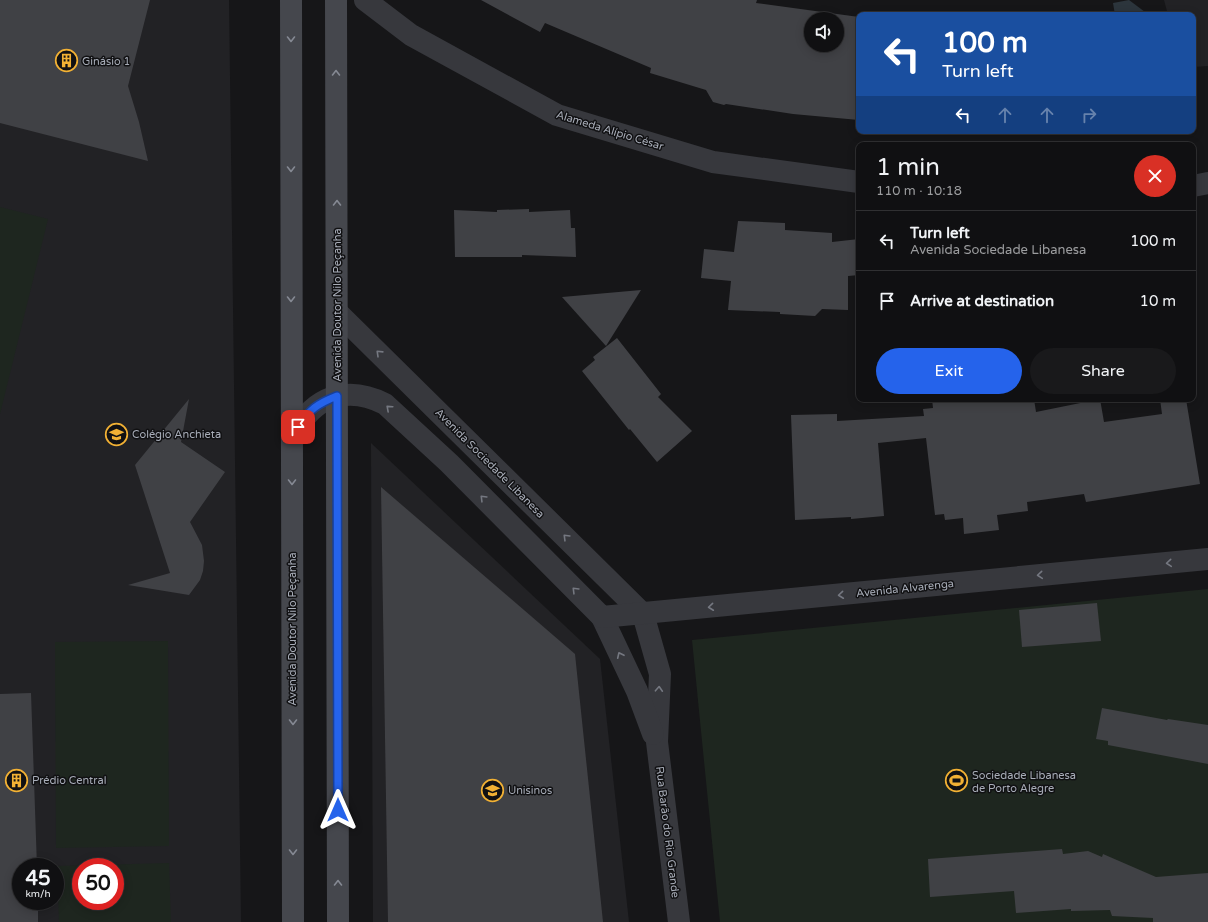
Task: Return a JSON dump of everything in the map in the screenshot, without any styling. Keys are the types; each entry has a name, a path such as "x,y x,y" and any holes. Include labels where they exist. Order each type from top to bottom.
{"main road":[{"name":"Avenida Doutor Nilo Peçanha","path":"291,0 294,922"},
{"name":"Avenida Doutor Nilo Peçanha","path":"336,0 338,922"}],"street":[{"name":"Alameda Alípio César","path":"365,0 411,35 556,115 713,162 856,182"},
{"path":"1196,185 1208,183"},
{"name":"Avenida Sociedade Libanesa","path":"337,312 643,614"},
{"path":"292,443 298,427 308,413 321,402 337,396 360,394 385,404 449,463 602,618"},
{"path":"449,463 497,469"},
{"name":"Avenida Alvarenga","path":"602,618 1208,559"},
{"name":"Rua Barão do Rio Grande","path":"643,614 660,674 657,742 680,922"},
{"name":"Rua Barão do Rio Grande","path":"602,618 637,691 657,742"}],"shaded area":[{"name":"Colégio Anchieta","path":"0,0 229,0 241,922 0,922"},
{"path":"1129,0 1145,12 1114,12 1113,3"},
{"path":"1164,0 1208,0 1208,66 1196,67 1196,12 1167,12"},
{"path":"0,207 48,219 0,414"},
{"name":"Unisinos","path":"371,443 600,659 629,922 373,922"},
{"name":"Sociedade Libanesa de Porto Alegre","path":"1208,589 1208,922 720,922 692,640"},
{"path":"168,641 169,846 56,848 55,642"},
{"path":"169,863 171,922 59,922 59,910 64,910 64,866 72,866 72,910 124,910 124,864"}],"building":[{"name":"Ginásio 1","path":"0,0 150,0 128,86 139,122 148,161 0,123"},
{"path":"481,0 757,0 756,3 822,12 804,12 804,52 844,52 844,15 856,17 856,120 793,114 726,104 724,105 713,102 706,90 650,73 651,68 545,23 540,32"},
{"path":"529,209 529,212 570,210 571,228 575,228 576,257 522,255 522,257 455,257 454,210 497,212 497,210"},
{"path":"738,221 785,223 785,230 832,233 832,242 856,239 856,275 848,276 848,310 822,309 815,316 780,314 780,312 728,310 731,281 701,278 704,249 734,252"},
{"path":"641,290 606,346 562,297"},
{"path":"617,338 661,394 658,397 692,431 657,462 630,429 629,430 582,371 595,360 593,357"},
{"path":"189,399 181,442 225,472 190,522 202,545 204,561 200,580 189,595 128,585 170,573 135,465"},
{"path":"932,402 1034,402 1036,412 1085,402 1101,402 1104,422 1162,414 1160,402 1186,402 1200,484 1086,502 1084,494 1027,502 1028,511 997,515 999,530 964,534 963,518 945,520 944,514 935,515 926,438 878,443 884,516 851,519 851,517 795,520 791,415 837,414 837,421 924,416 923,409 933,408"},
{"name":"Unisinos","path":"381,487 575,654 603,922 388,922"},
{"path":"1097,603 1101,641 1022,647 1019,610"},
{"name":"Prédio Central","path":"31,693 37,858 12,858 12,910 38,910 38,922 0,922 0,694"},
{"path":"1102,708 1167,720 1208,725 1208,764 1108,745 1108,741 1096,739"},
{"path":"1062,849 1063,854 1088,851 1102,857 1103,854 1156,877 1208,873 1208,922 1153,922 1153,918 1112,916 1110,910 1071,911 1071,909 1016,913 1014,891 930,897 928,859"}],"place":[{"name":"Ginásio 1","path":"67,61"},
{"name":"Colégio Anchieta","path":"117,434"},
{"name":"Prédio Central","path":"17,780"},
{"name":"Sociedade Libanesa de Porto Alegre","path":"957,781"},
{"name":"Unisinos","path":"493,790"}],"route":[{"path":"298,427 308,413 321,402 337,396 338,810"}]}
